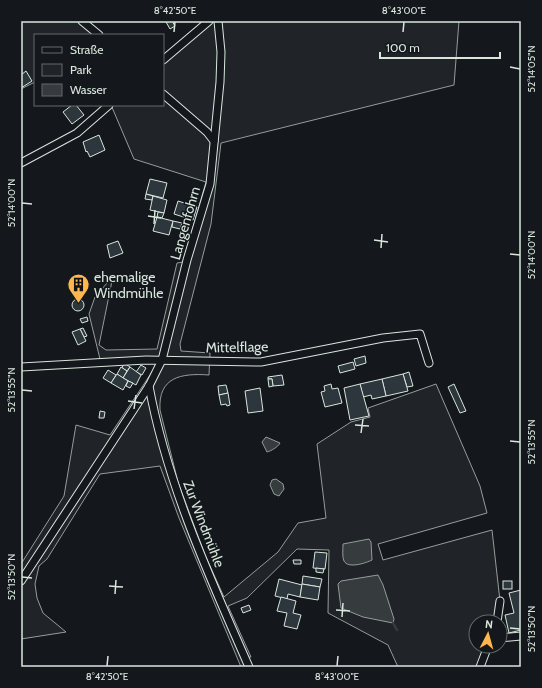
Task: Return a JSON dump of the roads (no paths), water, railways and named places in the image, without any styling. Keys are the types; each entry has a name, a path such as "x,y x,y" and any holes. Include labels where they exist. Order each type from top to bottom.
{"street":[{"path":"82,21 98,34"},
{"path":"164,59 209,21"},
{"name":"Langenfohrn","path":"21,581 148,386 162,360 187,260 210,184 221,60 218,21"},
{"path":"164,95 207,132 214,141"},
{"path":"21,163 77,133 108,106"},
{"name":"Mittelflage","path":"21,367 162,360 261,362 383,338 420,334 429,363"},
{"name":"Zur Windmühle","path":"148,386 152,405 184,514 249,667"},
{"path":"498,614 500,601"},
{"path":"508,637 521,636"},
{"path":"480,667 485,654"}],"water":[{"path":"266,437 280,443 274,449 267,452 262,442"},
{"path":"276,479 283,484 284,489 279,496 274,494 270,485 272,480"},
{"path":"369,539 371,542 372,560 357,565 349,565 344,561 343,544"},
{"path":"378,575 383,585 394,619 393,623 363,617 341,608 338,584 341,581"}],"waterway":[{"path":"393,623 397,630"}],"place":[{"name":"ehemalige Windmühle","path":"78,304"}]}
